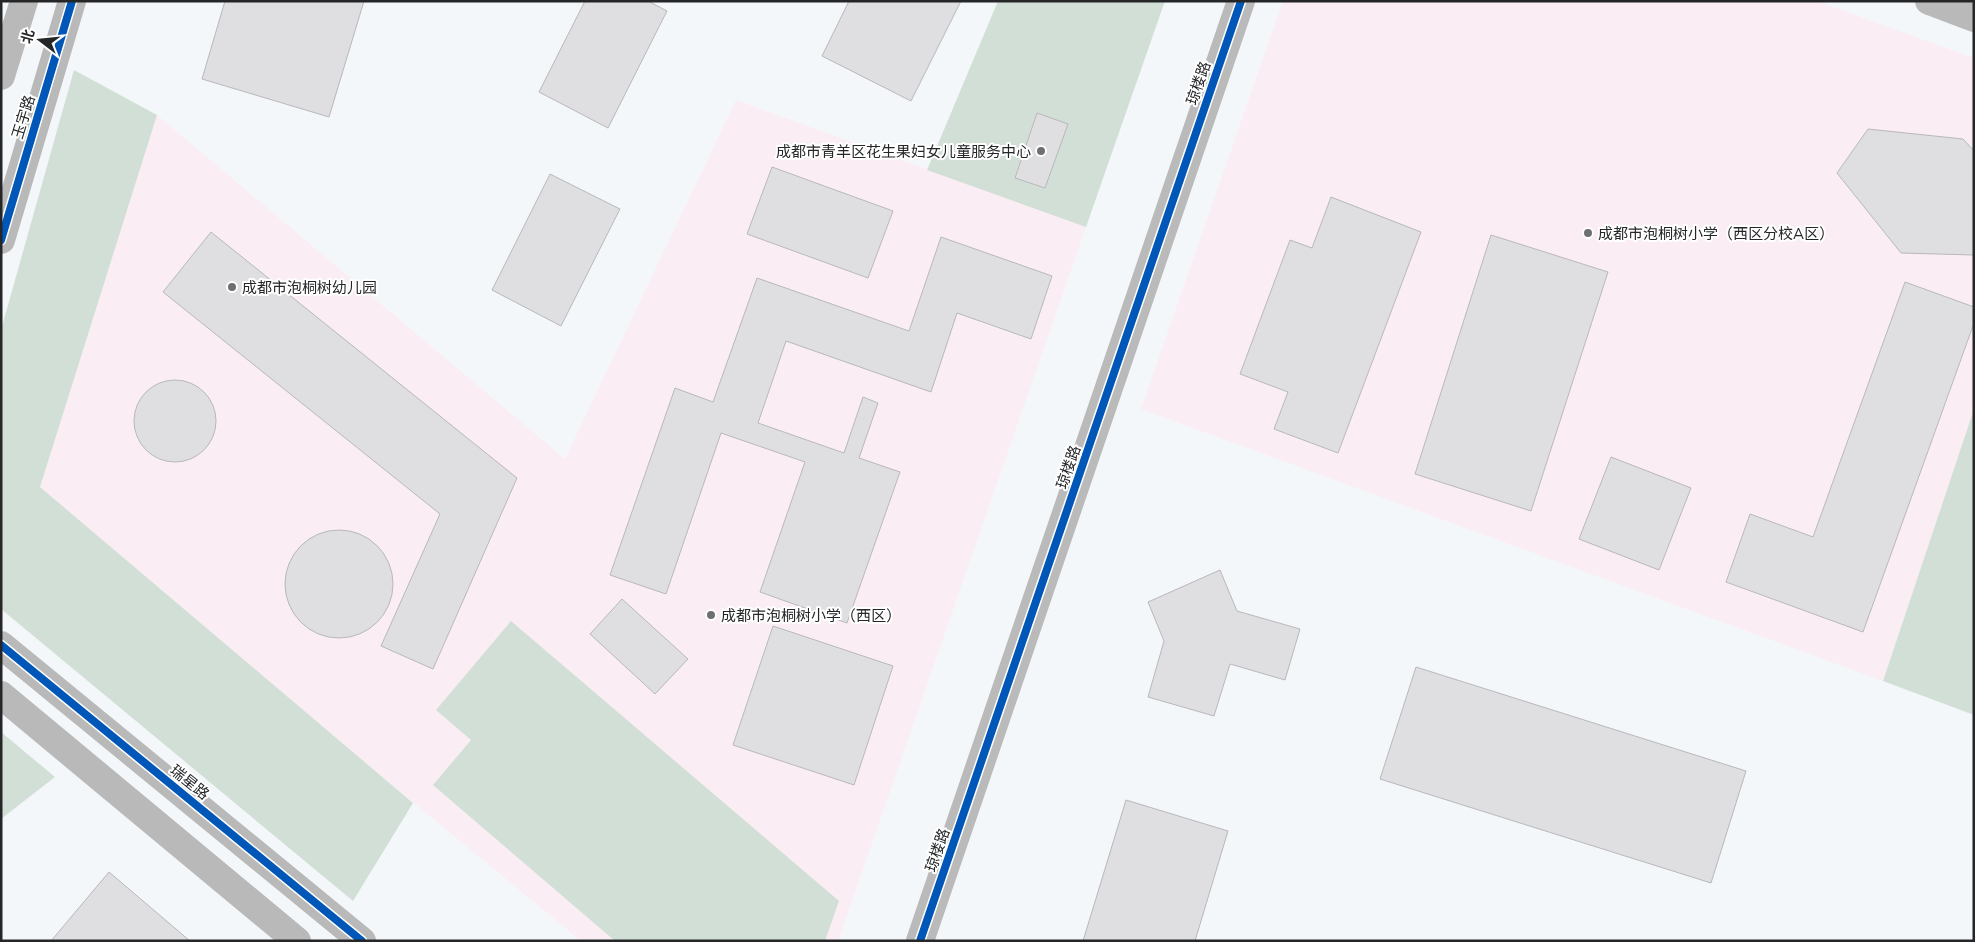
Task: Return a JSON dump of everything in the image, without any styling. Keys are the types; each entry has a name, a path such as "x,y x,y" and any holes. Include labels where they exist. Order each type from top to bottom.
{"street":[{"path":"1,76 24,1"},
{"name":"玉宇路","path":"1,240 72,1"},
{"name":"琼楼路","path":"920,941 1241,1"},
{"path":"1929,1 1974,18"},
{"name":"瑞星路","path":"1,645 362,941"},
{"path":"1,695 297,941"}],"shaded area":[{"path":"998,1 1165,1 1086,227 927,170"},
{"name":"成都市泡桐树小学（西区分校A区）","path":"1283,1 1817,1 1974,58 1974,409 1883,681 1141,409"},
{"path":"74,70 157,115 40,487 413,803 353,901 1,609 1,330"},
{"name":"成都市泡桐树小学（西区）","path":"736,100 1086,227 838,941 581,941 374,770 40,487 157,115 565,459"},
{"path":"1974,409 1974,715 1883,681"},
{"path":"511,621 839,901 825,941 615,941 433,785 471,740 436,710"},
{"path":"1,732 55,777 1,819"}],"building":[{"path":"225,1 364,1 329,117 202,79"},
{"path":"585,1 648,1 667,11 608,128 539,92"},
{"path":"849,1 961,1 911,101 822,56"},
{"name":"成都市青羊区花生果妇女儿童服务中心","path":"1037,113 1068,124 1045,188 1015,178"},
{"path":"1868,129 1963,139 1974,151 1974,255 1901,253 1837,173"},
{"path":"772,167 893,211 868,278 747,234"},
{"path":"550,174 620,209 561,326 492,290"},
{"path":"1331,197 1421,232 1338,453 1274,429 1288,392 1240,374 1290,240 1312,248"},
{"path":"211,232 517,478 433,669 381,646 440,514 163,292"},
{"path":"1491,235 1608,272 1531,511 1415,474"},
{"path":"941,237 1052,276 1031,339 957,313 931,392 786,341 758,423 844,453 863,397 878,403 859,458 900,472 847,623 760,592 805,462 721,433 666,594 610,575 675,388 713,402 757,278 909,331"},
{"path":"1905,282 1974,307 1974,323 1863,632 1726,582 1750,514 1813,537"},
{"path":"175,380 191,383 204,392 213,405 216,421 213,437 204,450 191,459 175,462 159,459 146,450 137,437 134,421 137,405 146,392 159,383"},
{"path":"1611,457 1691,488 1659,570 1579,539"},
{"path":"339,530 360,534 377,546 389,563 393,584 389,605 377,622 360,634 339,638 318,634 301,622 289,605 285,584 289,563 301,546 318,534"},
{"path":"1220,570 1237,611 1300,629 1285,680 1230,664 1214,716 1148,697 1164,641 1148,602"},
{"path":"622,599 688,659 655,694 590,634"},
{"path":"773,626 893,666 854,785 733,745"},
{"path":"1416,667 1746,771 1711,883 1380,779"},
{"path":"1126,800 1228,831 1195,941 1083,941"},
{"path":"109,872 190,941 51,941"}],"cycle path":[{"path":"1,240 72,1"},
{"path":"920,941 1241,1"},
{"path":"1,645 362,941"}],"place":[{"name":"成都市青羊区花生果妇女儿童服务中心","path":"1041,151"},
{"name":"成都市泡桐树小学（西区分校A区）","path":"1588,233"},
{"name":"成都市泡桐树幼儿园","path":"232,287"},
{"name":"成都市泡桐树小学（西区）","path":"711,615"}]}
